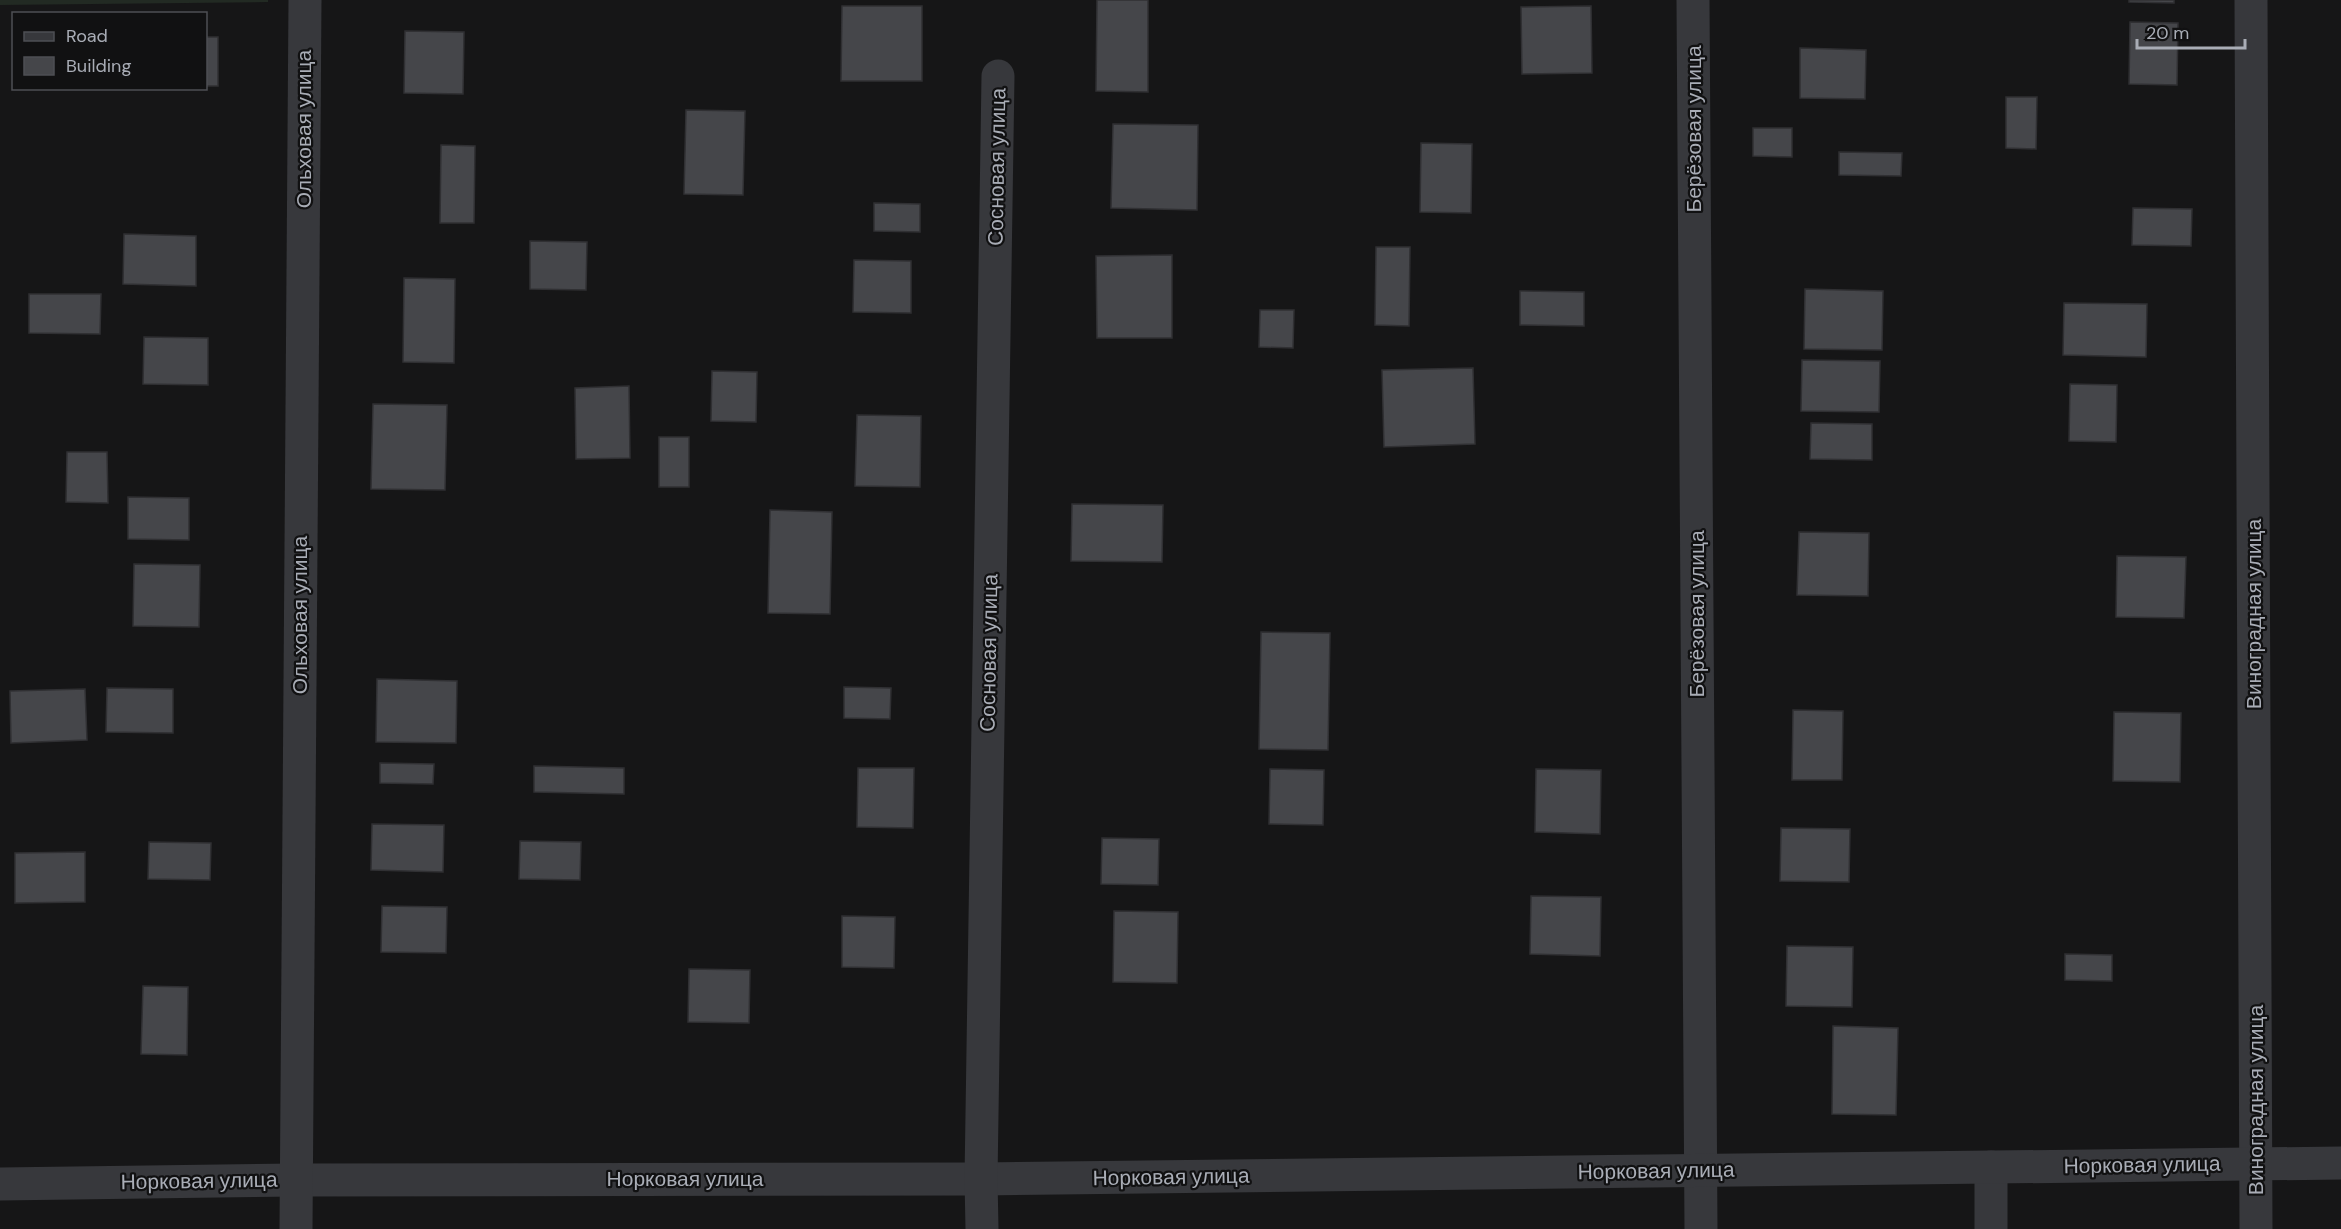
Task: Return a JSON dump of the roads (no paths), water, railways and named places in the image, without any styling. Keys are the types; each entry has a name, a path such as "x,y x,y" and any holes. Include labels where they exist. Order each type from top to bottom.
{"street":[{"name":"Ольховая улица","path":"296,1229 305,0"},
{"name":"Берёзовая улица","path":"1693,0 1701,1229"},
{"name":"Виноградная улица","path":"2251,0 2256,1229"},
{"name":"Сосновая улица","path":"982,1229 998,76"},
{"name":"Норковая улица","path":"0,1184 296,1180 981,1179 2341,1163"},
{"path":"1991,1167 1991,1229"}]}
